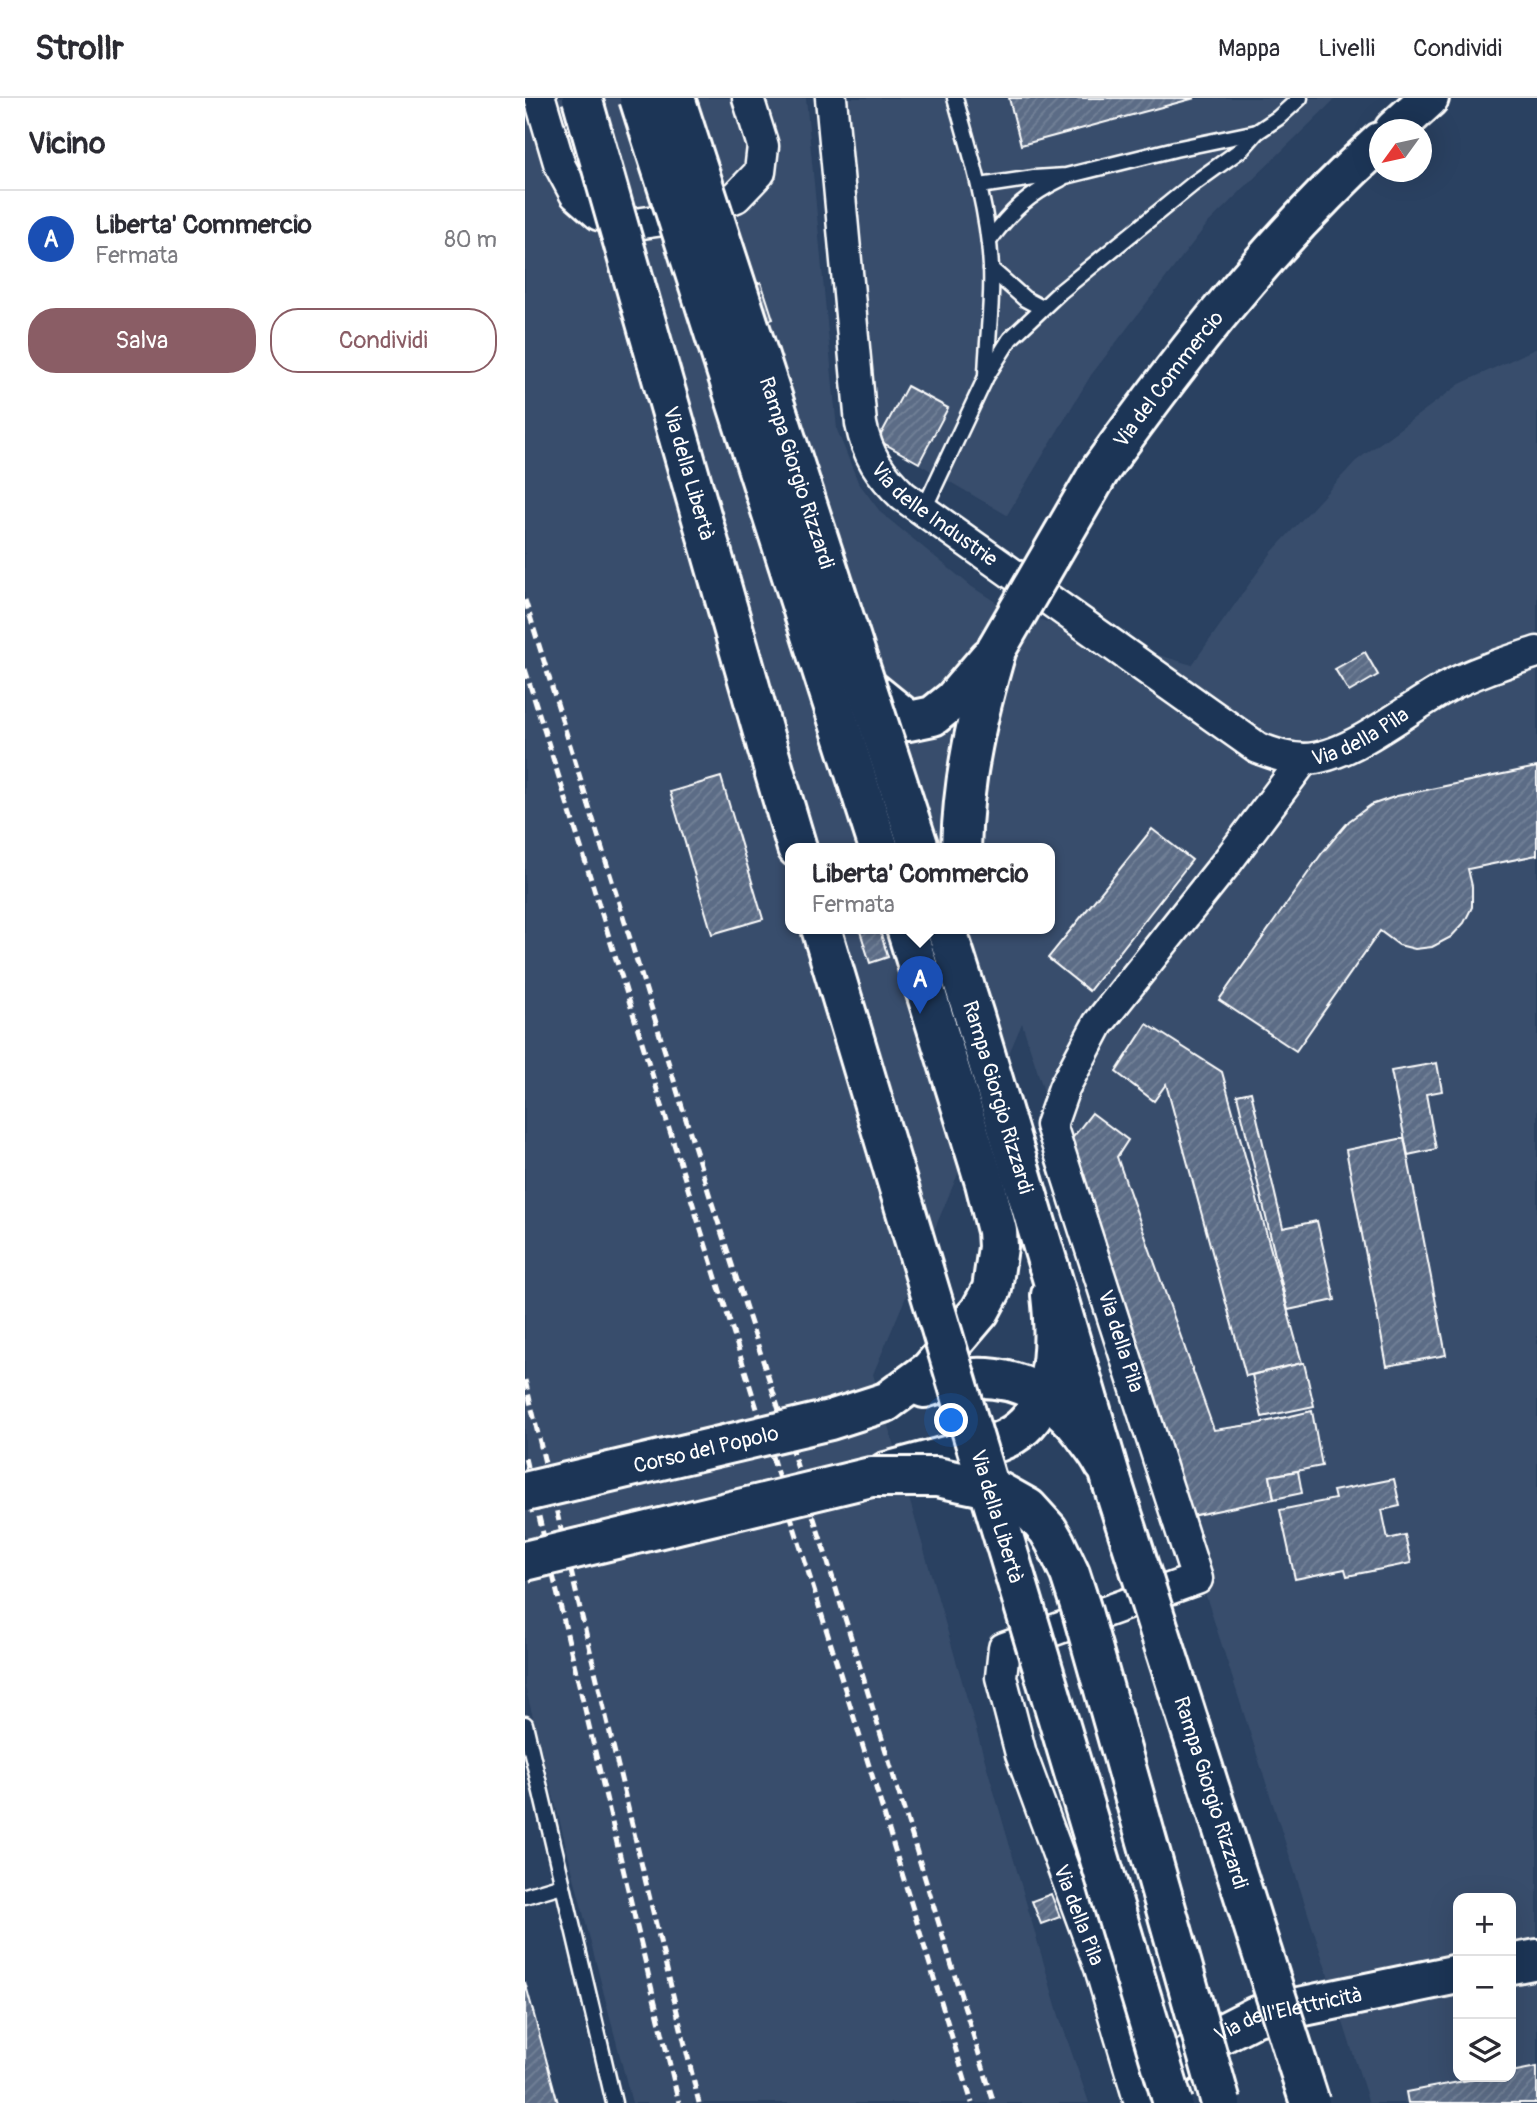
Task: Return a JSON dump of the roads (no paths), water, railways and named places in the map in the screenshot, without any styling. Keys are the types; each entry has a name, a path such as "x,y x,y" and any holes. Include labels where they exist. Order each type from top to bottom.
{"main road":[{"name":"Via della Libertà","path":"582,98 796,843"},
{"path":"639,98 877,843"},
{"name":"Rampa Giorgio Rizzardi","path":"675,98 917,843"},
{"path":"1406,119 1429,98"},
{"name":"Via del Commercio","path":"867,688 909,721 933,716 953,700 997,648 1098,472 1202,333 1272,250 1369,152"},
{"name":"Via del Commercio","path":"961,843 965,783 975,724 997,648"},
{"name":"Via della Libertà","path":"823,934 1173,2103"},
{"path":"886,1402 930,1370 972,1321 992,1289 997,1263 997,1231 985,1183 908,934"},
{"name":"Rampa Giorgio Rizzardi","path":"948,934 1112,1482 1310,2103"},
{"path":"966,934 974,1016"},
{"name":"Rampa Giorgio Rizzardi","path":"871,1477 1011,1436 1030,1422 1045,1396 1052,1359 1054,1323 1049,1267"},
{"name":"Rampa Giorgio Rizzardi","path":"886,1402 944,1382 969,1379 1012,1381 1026,1385 1045,1396 1077,1425 1102,1459 1112,1482"},
{"name":"Corso del Popolo","path":"525,1492 830,1420 886,1402"},
{"path":"525,1561 871,1477 937,1477 994,1489 1028,1508 1048,1530 1070,1574 1221,2103"},
{"path":"1516,1963 1537,1959"},
{"name":"Via dell'Elettricità","path":"1142,2103 1171,2070 1213,2038 1256,2016 1453,1975"}],"street":[{"path":"540,98 559,166 575,194 599,215 635,224 685,217 736,197 760,172 763,146 748,98"},
{"name":"Via delle Industrie","path":"831,98 861,424 869,456 891,485 923,511 1258,748 1283,757 1304,759"},
{"name":"Via della Pila","path":"1142,2103 1100,1968 1021,1754 1001,1677 1004,1648 1197,1578 1052,1125 1064,1088 1098,1024 1227,862 1304,759 1322,757 1343,749 1448,686 1537,652"}],"lane":[{"path":"955,98 980,186 989,241 991,270 986,377"},
{"path":"923,511 986,377 1010,339 1042,308 1193,184 1243,148 1257,132 1294,101"},
{"path":"980,186 1066,176 1257,132"},
{"path":"989,241 1015,207 1042,188 1066,176"},
{"path":"991,270 1017,293 1042,308"},
{"path":"525,1724 614,2103"},
{"path":"525,1896 562,1885"}],"railway":[{"path":"525,600 711,1200 821,1540 994,2103"},
{"path":"525,669 972,2103"},
{"path":"525,1380 699,2103"},
{"path":"525,1458 679,2103"}],"place":[{"name":"Liberta' Commercio","path":"920,1014"}]}
